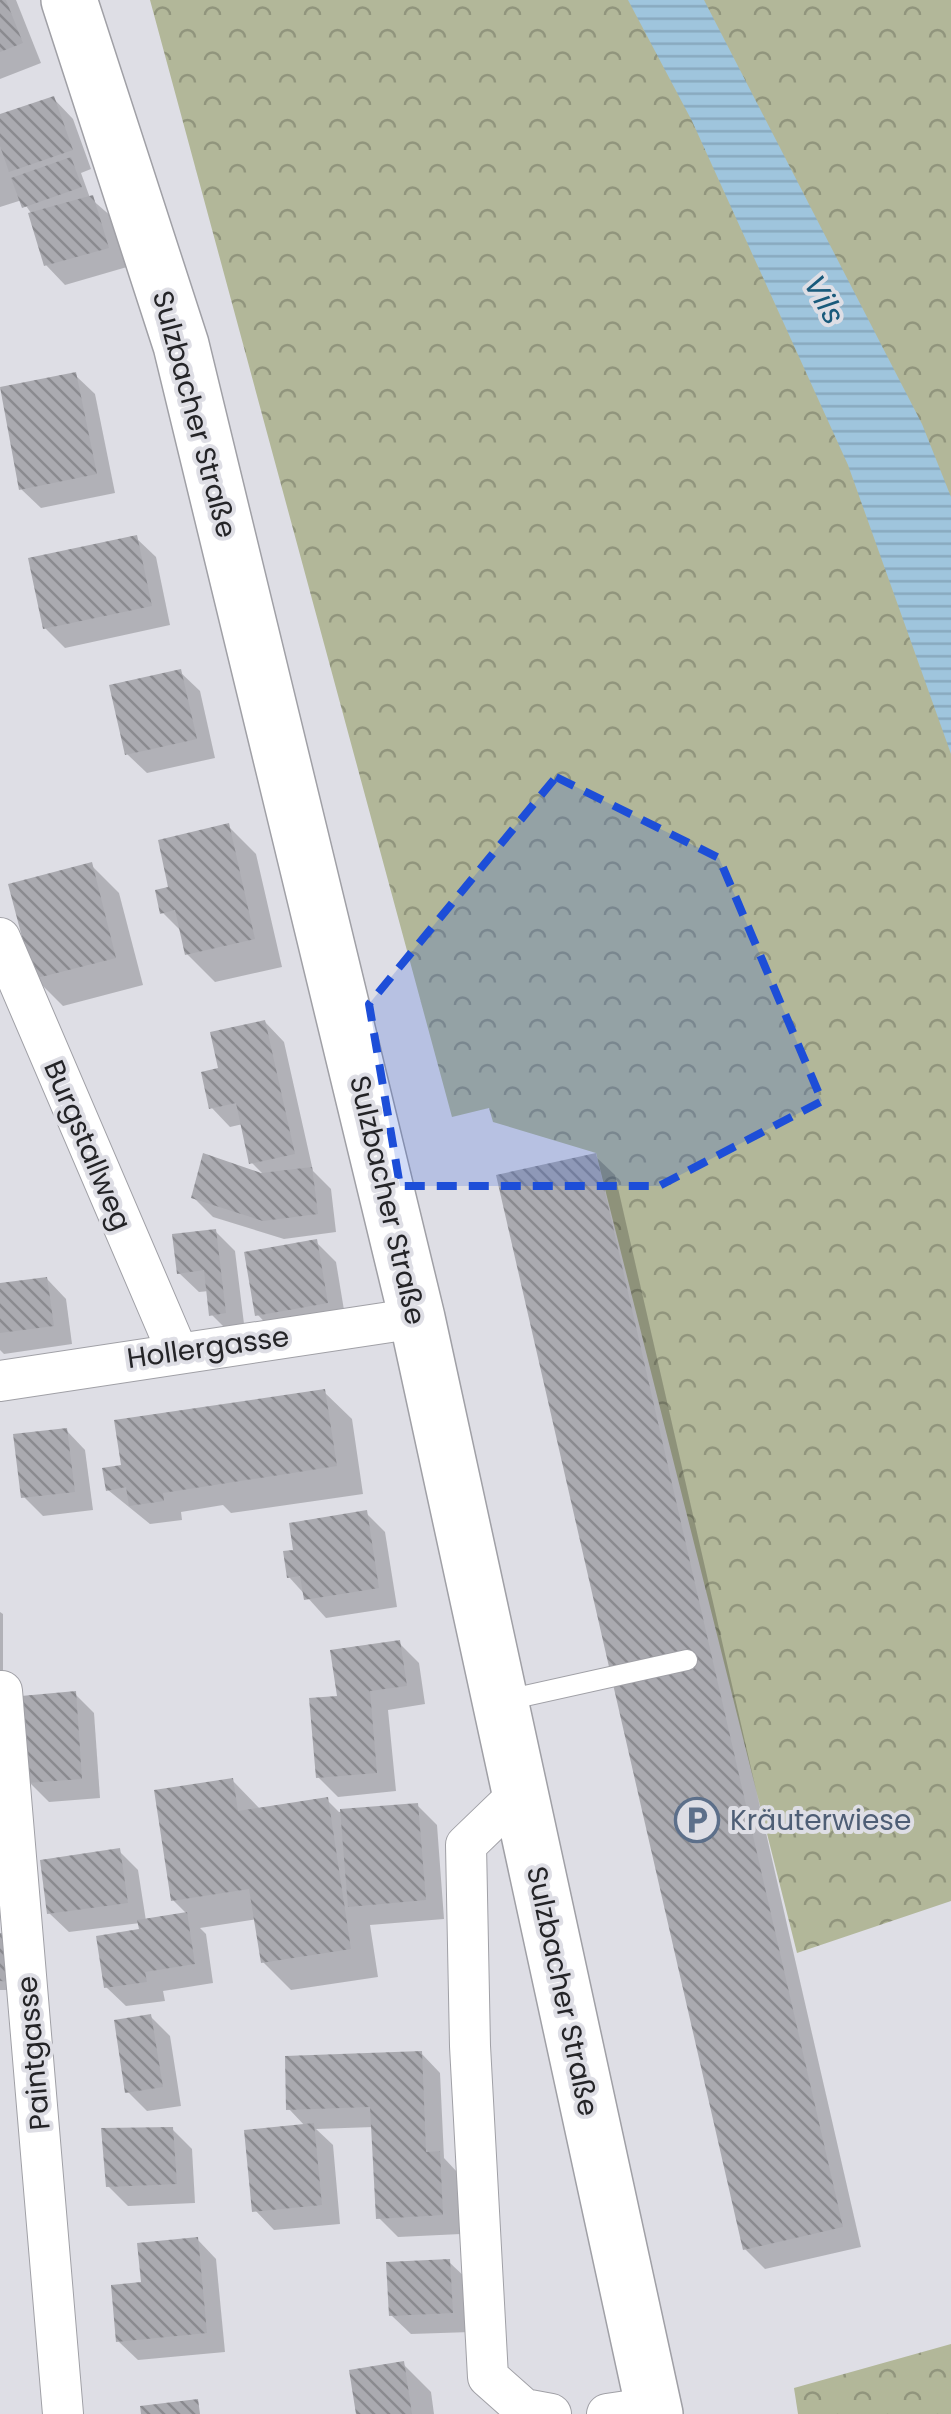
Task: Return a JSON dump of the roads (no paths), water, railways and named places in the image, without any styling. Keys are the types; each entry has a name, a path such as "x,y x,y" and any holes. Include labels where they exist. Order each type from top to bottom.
{"main road":[{"name":"Sulzbacher Straße","path":"70,0 181,345 417,1318 521,1792 639,2412"}],"street":[{"name":"Burgstallweg","path":"0,938 177,1351"},
{"name":"Hollergasse","path":"0,1381 177,1351 417,1318"},
{"name":"Paintgasse","path":"2,1692 62,2414"},
{"path":"521,1792 466,1845 470,2046 490,2396 551,2414"}],"lane":[{"path":"500,1702 688,1660"}],"water":[{"name":"Vils","path":"628,0 704,0 922,424 951,497 951,754 848,465 692,121"}],"place":[{"name":"Kräuterwiese","path":"697,1820"}]}
